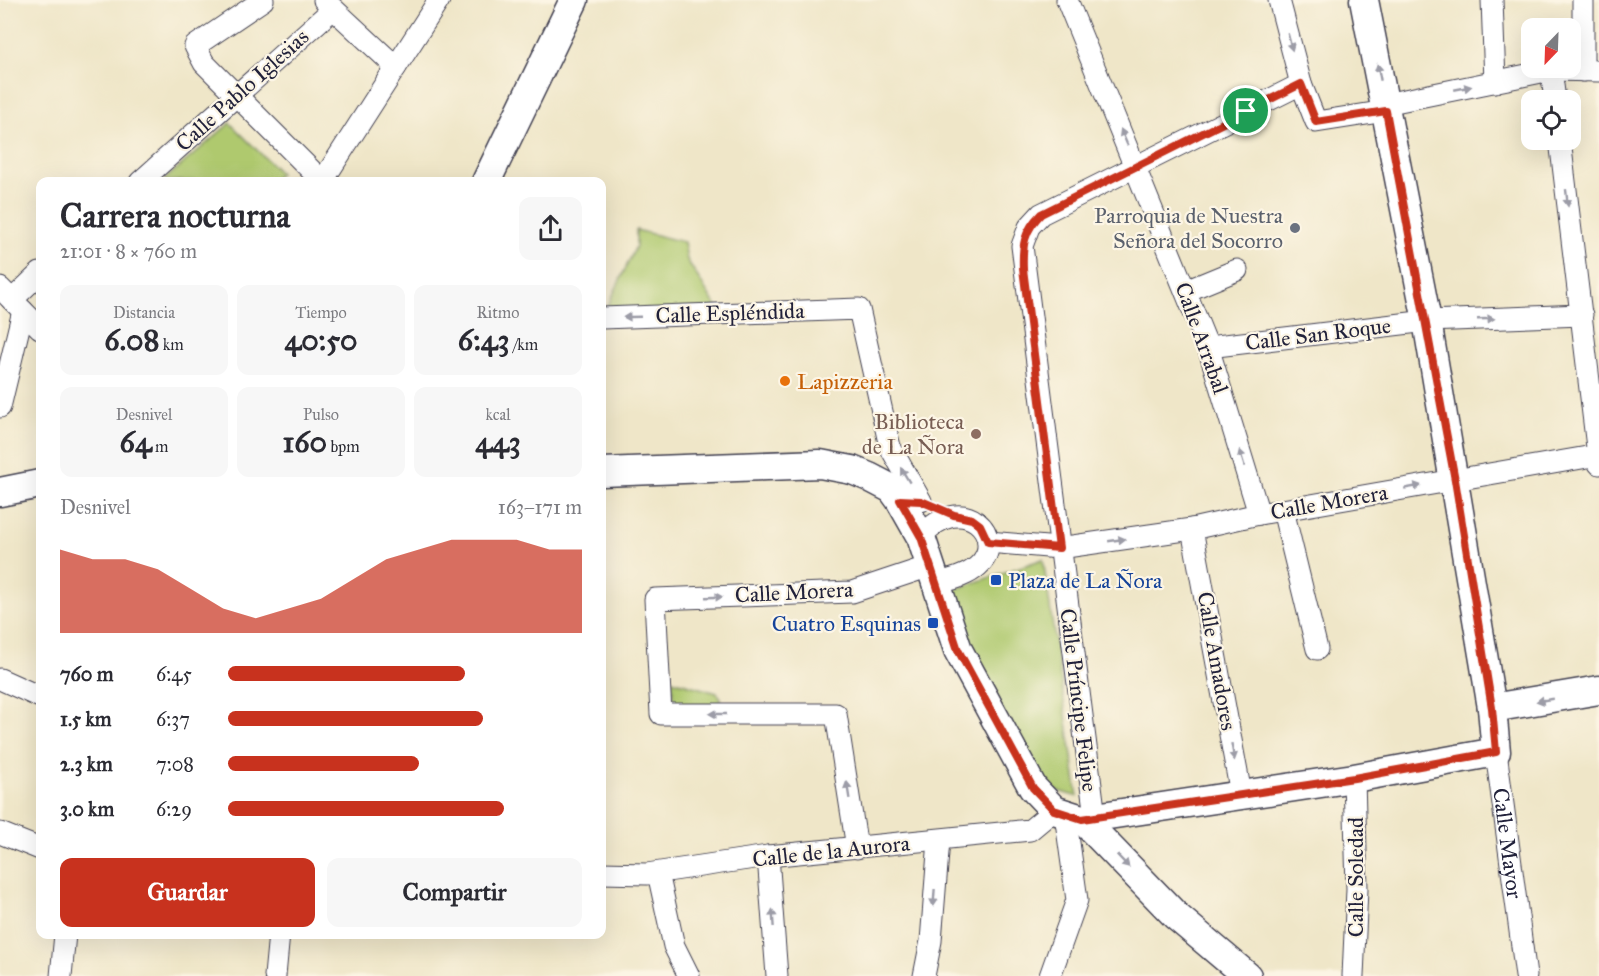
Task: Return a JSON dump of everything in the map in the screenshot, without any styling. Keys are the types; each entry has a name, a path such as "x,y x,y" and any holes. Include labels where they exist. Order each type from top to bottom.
{"street":[{"path":"263,0 195,46 204,63 318,177"},
{"path":"325,177 439,0"},
{"path":"488,177 574,0"},
{"name":"Calle Arrabal","path":"1067,0 1136,165 1208,347 1259,514"},
{"path":"1279,0 1301,84 1316,122 1521,76"},
{"name":"Calle Mayor","path":"1364,0 1427,321 1455,480 1492,708 1526,976"},
{"path":"1492,0 1495,82"},
{"path":"1583,0 1591,71"},
{"name":"Calle Pablo Iglesias","path":"146,177 236,96 328,4 396,67"},
{"name":"Calle Príncipe Felipe","path":"1050,976 1077,900 1074,815 1059,548 1022,246 1029,227 1041,214 1301,84"},
{"path":"1561,150 1599,458"},
{"path":"1186,291 1237,270"},
{"path":"0,407 12,299 36,277"},
{"path":"12,299 36,324"},
{"name":"Calle Espléndida","path":"606,318 859,309 890,447"},
{"name":"Calle San Roque","path":"1208,347 1427,321 1582,315"},
{"path":"869,477 880,465 890,447"},
{"path":"890,447 910,501 958,650 1033,788 1074,815 1176,916 1247,976"},
{"name":"Calle Morera","path":"988,542 1059,548 1192,529 1259,514 1599,458"},
{"path":"606,472 820,464 869,477 910,501 972,519 980,525 988,542 985,557 975,569 932,575"},
{"path":"0,492 36,485"},
{"path":"1283,510 1317,649"},
{"path":"921,537 937,521 954,515"},
{"name":"Calle Amadores","path":"1192,529 1241,794"},
{"name":"Calle Morera","path":"857,848 836,714 661,714 655,599 852,592 932,575"},
{"path":"0,679 36,695"},
{"path":"1492,708 1599,690"},
{"path":"1074,815 1354,778 1496,752"},
{"name":"Calle Soledad","path":"1353,976 1358,890 1354,778"},
{"name":"Calle de la Aurora","path":"606,873 658,873 768,856 1030,830 1074,815"},
{"path":"0,832 36,847"},
{"path":"924,976 931,941 939,840"},
{"path":"768,856 777,976"},
{"path":"658,873 674,946 689,976"},
{"path":"62,976 65,939"},
{"path":"275,976 279,939"}],"green space":[{"path":"230,123 280,173 276,177 168,177"},
{"path":"636,230 684,242 687,260 721,314 606,318 606,310 636,246"},
{"path":"1043,559 1078,797 1045,787 970,661 953,590"},
{"path":"672,680 717,693 721,698 719,706 674,705"}],"place":[{"name":"Parroquia de Nuestra Señora del Socorro","path":"1295,228"},
{"name":"Lapizzeria","path":"785,381"},
{"name":"Biblioteca de La Ñora","path":"976,434"},
{"name":"Plaza de La Ñora","path":"996,580"},
{"name":"Cuatro Esquinas","path":"933,623"}],"route":[{"path":"1301,84 1316,122 1386,111 1455,480 1492,708 1496,752 1354,778 1082,819 1054,810 1033,788 958,650 921,537 900,500 921,501 954,515 964,515 980,525 988,542 1059,548 1023,269 1022,246 1029,227 1041,214 1246,111 1301,84"}]}
